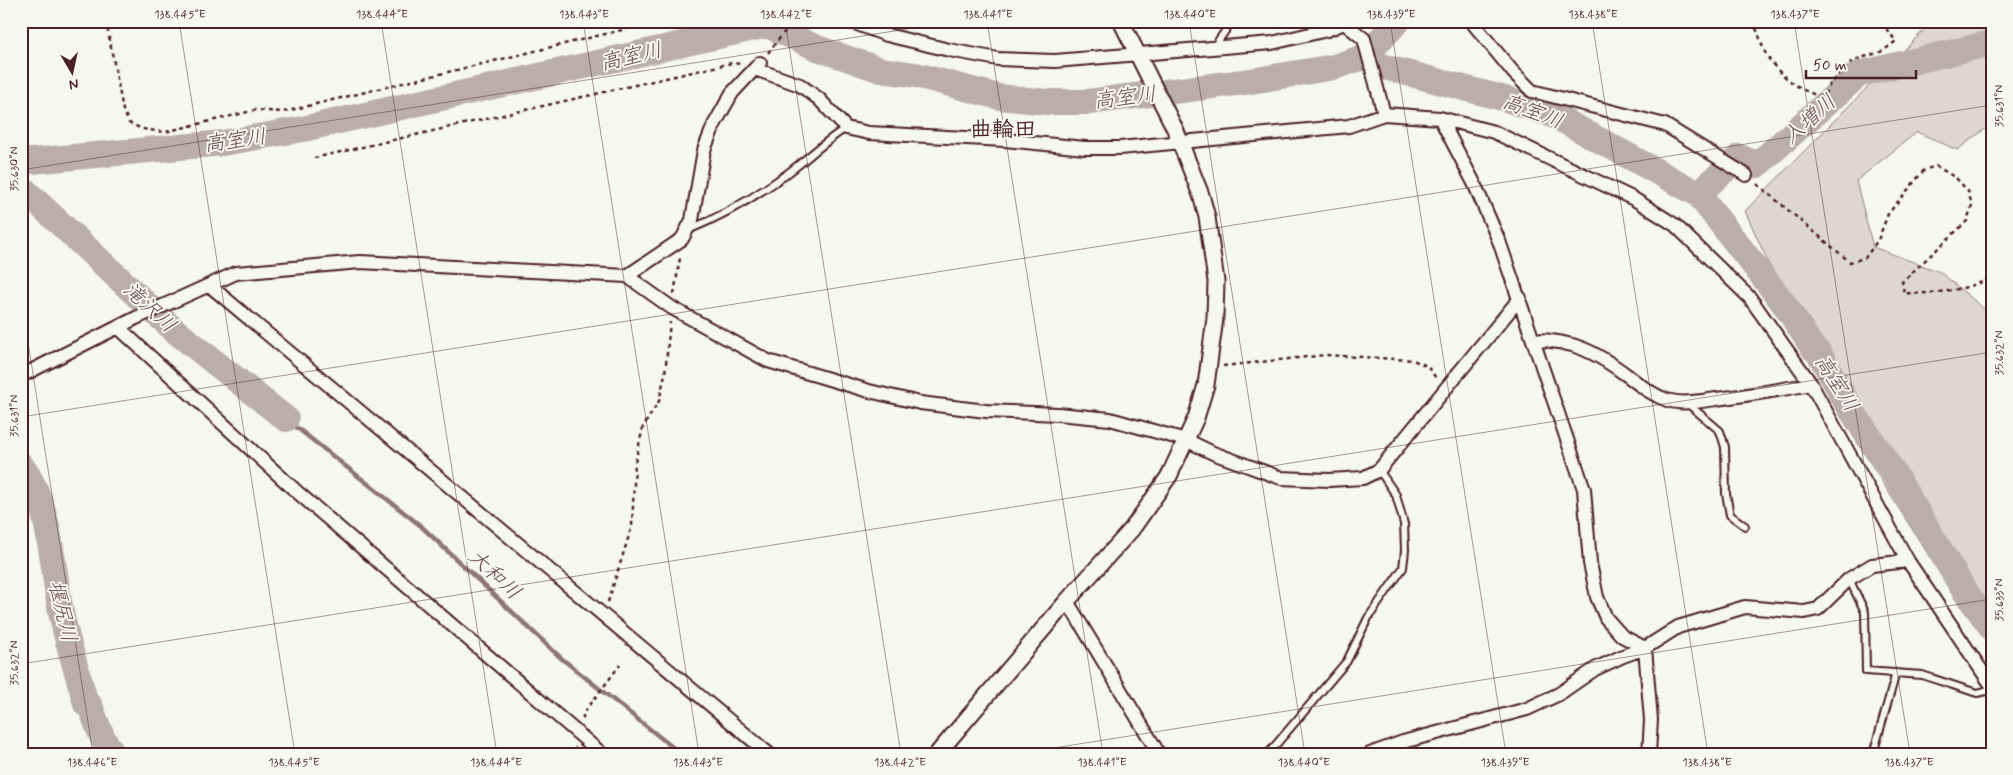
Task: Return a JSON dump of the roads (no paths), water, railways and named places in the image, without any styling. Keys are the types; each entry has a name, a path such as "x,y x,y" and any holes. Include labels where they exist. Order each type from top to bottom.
{"street":[{"path":"849,21 887,35 949,50 998,59 1055,61 1139,57 1272,43 1327,30 1345,22 1364,39 1384,114"},
{"path":"937,754 1132,529 1169,476 1196,418 1206,385 1215,318 1216,281 1212,249 1201,195 1178,135 1121,21"},
{"path":"1471,21 1532,92 1665,125 1746,174"},
{"path":"627,276 684,235 692,220 704,150 714,125 732,93 758,66 800,85 820,100 846,128 869,133 1005,140 1085,148 1120,148 1178,135 1349,126 1384,114 1440,118 1494,132 1634,199 1675,225 1750,298 1811,384 1908,562 1992,688"},
{"path":"1440,118 1474,183 1499,240 1584,489 1590,563 1597,597 1606,618 1622,636 1645,648"},
{"path":"21,376 136,318 236,274 360,262 627,276 672,308 768,361 869,391 920,403 986,411 1058,414 1110,419 1186,440 1213,454 1281,478 1329,480 1363,478 1379,470 1520,298"},
{"path":"206,286 769,754"},
{"path":"119,328 296,491 602,754"},
{"path":"1534,340 1551,340 1575,345 1601,356 1652,394 1669,401 1686,402 1765,393 1811,384"},
{"path":"1370,754 1403,742 1527,709 1559,694 1595,669 1645,648 1678,627 1745,607 1804,612 1818,609 1849,579 1872,565 1908,562"},
{"path":"1068,601 1159,754"},
{"path":"1645,648 1651,720 1649,754"}],"lane":[{"path":"1213,48 1232,21"},
{"path":"684,235 789,173 827,140 846,128"},
{"path":"1686,402 1720,431 1725,447 1726,494 1730,515 1745,526"},
{"path":"1268,754 1347,661 1368,618 1403,568 1405,550 1404,524 1396,495 1379,470"},
{"path":"1849,579 1865,612 1866,671 1922,675 1977,692 1992,688"},
{"path":"1873,754 1896,673"}],"waterway":[{"path":"1364,57 1398,21"},
{"name":"高室川","path":"21,162 223,143 303,129 767,25 817,48 881,70 916,75 999,97 1047,102 1088,102 1251,81 1334,67 1364,57 1384,67 1506,99 1555,116 1698,194 1785,305 1813,348 1819,353 1850,408 1890,467 1964,590 1992,628"},
{"name":"入増川","path":"1698,194 1739,157 1757,165 1859,74 1992,43"},
{"name":"滝沢川","path":"21,187 174,330 286,419"},
{"name":"大和川","path":"286,419 421,526 561,658 681,754"},
{"name":"堰尻川","path":"21,465 39,498 45,517 63,624 86,704 90,706 103,739 113,754"}],"district":[{"name":"曲輪田","path":"1003,128"}]}
